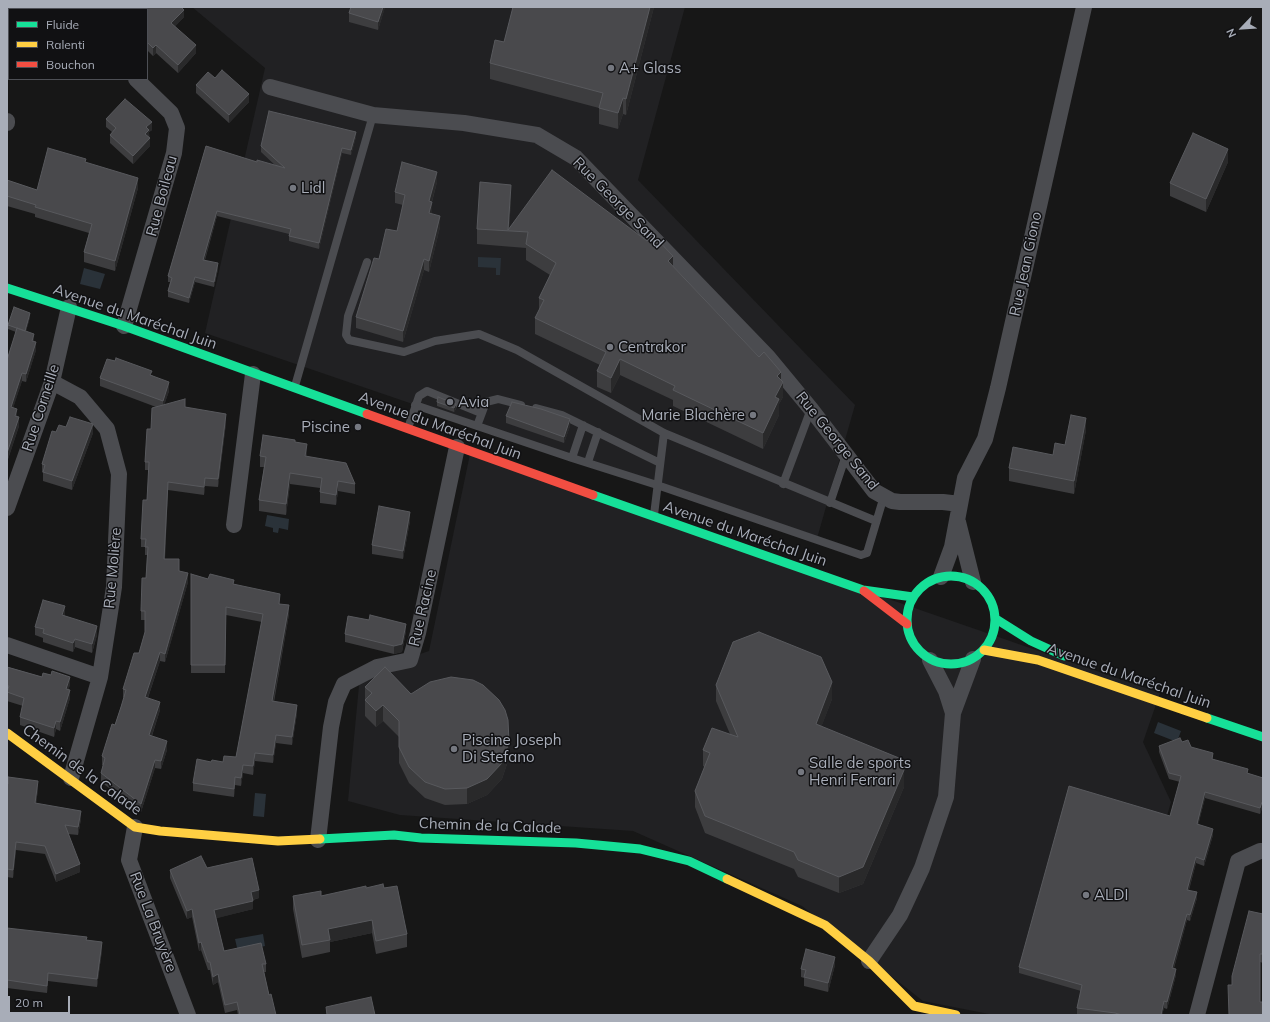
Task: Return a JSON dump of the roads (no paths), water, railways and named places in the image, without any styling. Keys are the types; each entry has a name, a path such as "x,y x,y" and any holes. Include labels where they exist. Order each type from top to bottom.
{"main road":[{"name":"Avenue du Maréchal Juin","path":"7,288 124,326 653,518 863,590 913,597"},
{"path":"952,576 973,582 983,589 990,598 996,619 990,641 979,655 959,664 944,665 930,660 918,651 910,639 907,624 908,610 913,597 920,588 930,581 941,577 952,576"},
{"name":"Avenue du Maréchal Juin","path":"863,590 907,624"},
{"name":"Avenue du Maréchal Juin","path":"996,619 1031,641 1072,659"},
{"name":"Avenue du Maréchal Juin","path":"979,655 1038,660 1263,737"},
{"name":"Chemin de la Calade","path":"7,733 71,778 135,827 160,831 278,841 394,835 421,838 576,843 640,849 689,861 825,925 869,962 914,1006 956,1015"}],"street":[{"name":"Rue Jean Giono","path":"941,577 952,547 965,478 985,440 1084,7"},
{"name":"Rue Boileau","path":"124,326 174,153 177,128 171,113 137,80"},
{"name":"Rue George Sand","path":"270,87 373,115 464,123 536,135 576,158 768,357 811,409 874,491 892,501 944,502 958,510"},
{"name":"Rue Corneille","path":"7,508 52,382 69,307"},
{"path":"234,525 253,374"},
{"name":"Rue Molière","path":"52,382 80,398 107,429 119,474 114,587 100,677 71,778"},
{"name":"Rue Racine","path":"318,840 331,727 336,702 344,684 377,667 410,660 418,633 457,447"},
{"name":"Rue Jean Giono","path":"958,510 973,582"},
{"path":"7,645 100,677"},
{"path":"869,962 911,894 929,847 946,797 954,713 979,655"},
{"path":"930,660 946,690 954,713"},
{"name":"Rue La Bruyère","path":"135,827 129,860 188,1015"},
{"path":"1197,1015 1238,861 1260,850 1263,851"}],"lane":[{"path":"295,389 373,115"},
{"path":"367,262 348,316 346,335 348,340 404,352 435,341 479,334 517,350 664,433 876,522"},
{"path":"408,430 419,396 426,391 481,412"},
{"path":"477,426 486,402 498,399 562,415 660,463"},
{"path":"415,405 657,485 860,555 867,553 884,496"},
{"path":"783,484 811,409"},
{"path":"572,458 583,425"},
{"path":"588,462 598,432"},
{"path":"653,518 664,433"},
{"path":"830,503 846,454"}],"place":[{"name":"A+ Glass","path":"611,68"},
{"name":"Lidl","path":"293,188"},
{"name":"Centrakor","path":"610,347"},
{"name":"Avia","path":"450,402"},
{"name":"Marie Blachère","path":"753,415"},
{"name":"Piscine","path":"358,427"},
{"name":"Piscine Joseph Di Stefano","path":"454,749"},
{"name":"Salle de sports Henri Ferrari","path":"801,772"},
{"name":"ALDI","path":"1086,895"}]}
